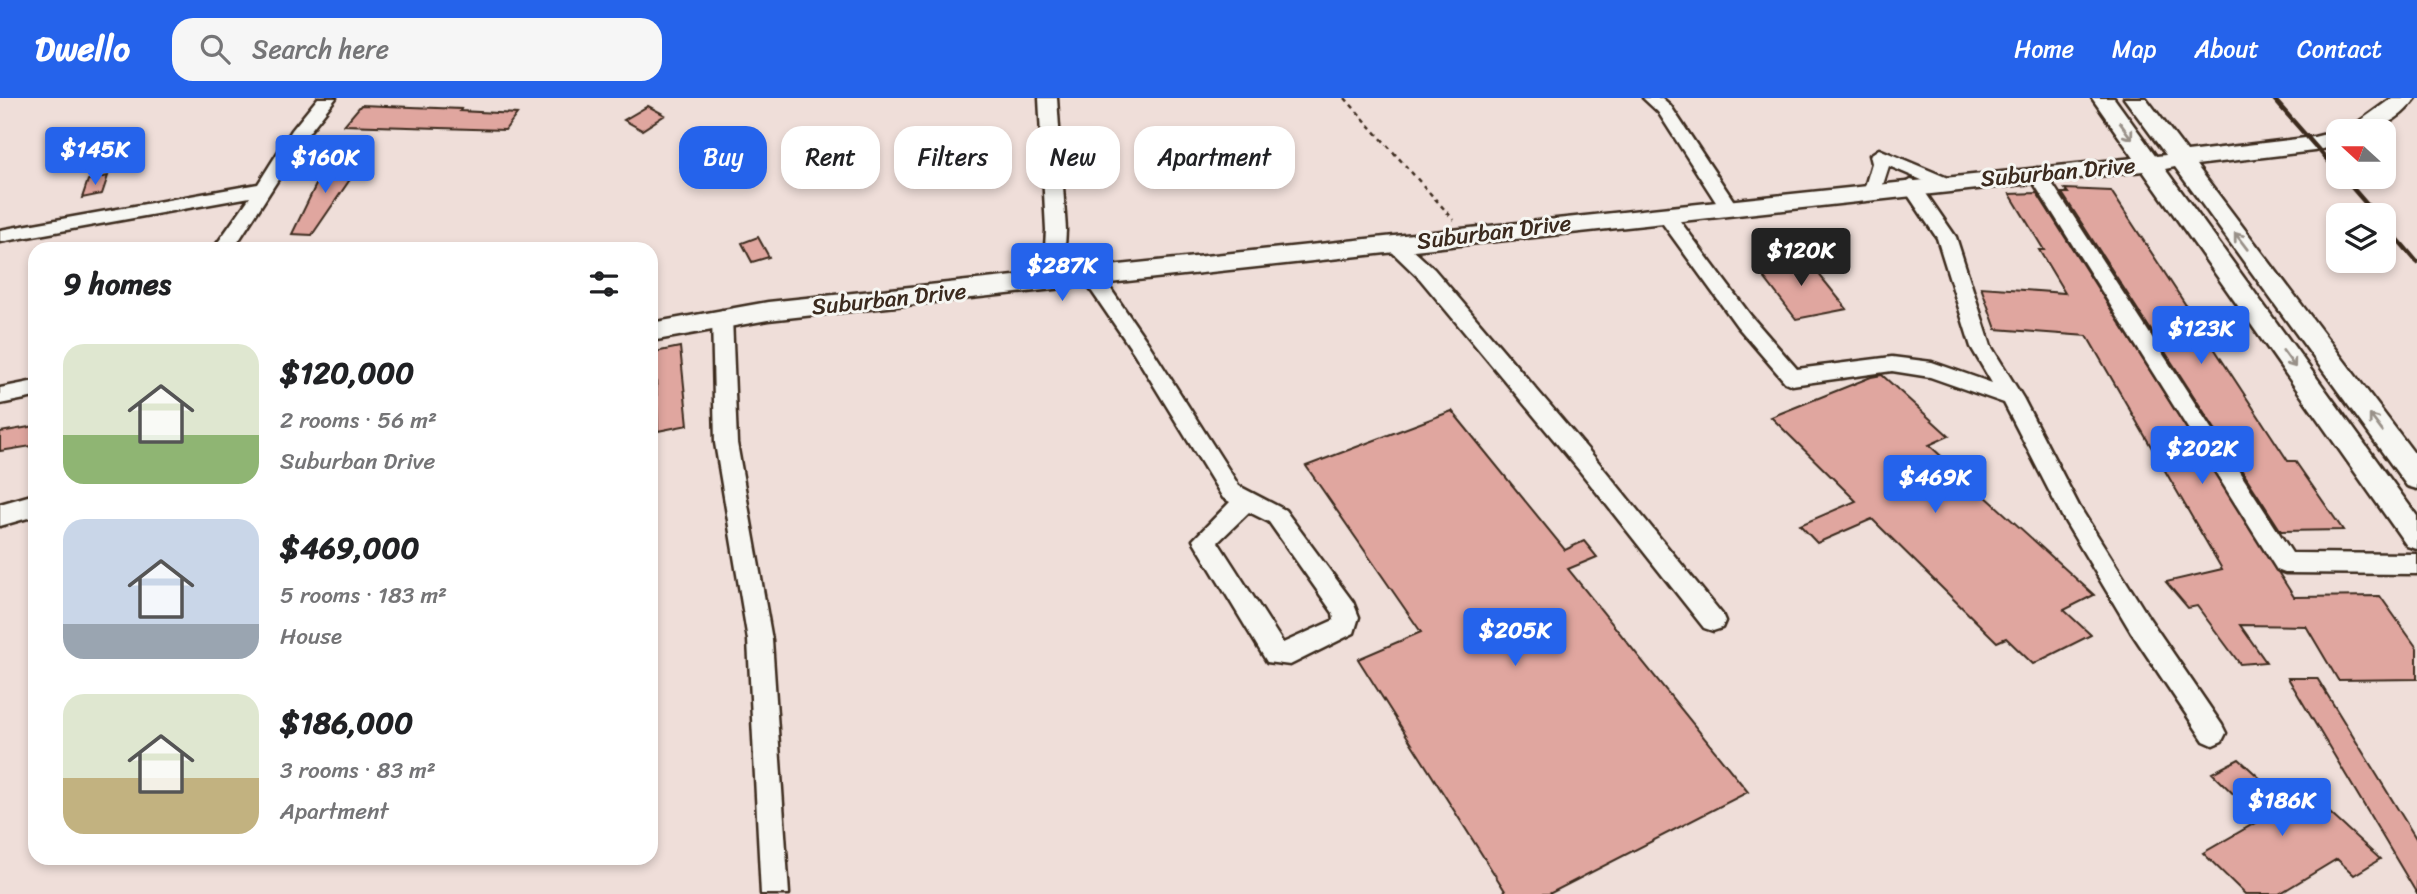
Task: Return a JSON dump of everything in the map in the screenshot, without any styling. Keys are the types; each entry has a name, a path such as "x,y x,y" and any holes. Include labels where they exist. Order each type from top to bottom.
{"main road":[{"path":"2102,98 2417,538"},
{"path":"2135,98 2417,478"},
{"path":"2379,119 2405,98"},
{"name":"Suburban Drive","path":"658,331 722,317 1873,190 2150,164 2326,141"},
{"path":"0,515 28,507"}],"street":[{"path":"228,242 284,154 327,98"},
{"path":"1048,98 1056,230 1053,281"},
{"path":"1652,98 1664,109 1728,206"},
{"path":"1873,190 1881,163 1879,155 1944,183"},
{"path":"2037,174 2285,563 2417,564"},
{"path":"1911,187 1946,237 1981,347 2071,512 2140,625 2213,733"},
{"path":"0,236 263,189"},
{"path":"1664,213 1744,321 1792,377 1892,364 1932,370 2011,398"},
{"path":"1394,243 1427,274 1499,363 1587,464 1713,621"},
{"path":"1092,277 1141,348 1231,492 1244,502 1277,516 1344,609 1347,617 1345,626 1290,654 1276,654 1205,540 1244,502"},
{"path":"722,317 726,443 760,640 775,894"},
{"path":"0,396 28,390"}],"path":[{"path":"1345,98 1424,183 1466,235"}],"building":[{"path":"361,105 517,114 505,130 344,125"},
{"path":"648,106 665,115 642,130 624,120"},
{"path":"359,160 351,178 312,235 292,234 327,162"},
{"path":"108,176 102,194 82,198 88,180"},
{"path":"2065,189 2111,191 2288,461 2295,461 2343,530 2281,531 2062,193 2068,193"},
{"path":"2037,193 2294,597 2380,596 2417,648 2417,679 2338,680 2306,626 2240,625 2266,662 2240,664 2197,606 2188,608 2166,582 2222,569 2087,336 1996,329 1981,287 2065,293 2039,250 2044,250 2010,194"},
{"path":"758,237 769,257 752,262 742,243"},
{"path":"1806,258 1847,309 1796,319 1756,267"},
{"path":"680,347 688,425 658,431 658,351"},
{"path":"1882,375 1949,436 1929,445 2094,595 2064,610 2091,635 2033,664 2006,638 1997,642 1872,519 1817,543 1800,525 1856,501 1771,417"},
{"path":"1452,411 1565,550 1584,541 1597,557 1568,569 1748,792 1549,894 1507,894 1358,659 1421,632 1306,466"},
{"path":"28,427 28,447 0,451 0,432"},
{"path":"2288,678 2317,678 2417,840 2417,894"},
{"path":"2239,759 2288,804 2308,793 2380,859 2354,875 2337,859 2279,894 2245,894 2203,853 2260,820 2212,773"}],"railway":[{"path":"2273,98 2326,158"},
{"path":"2353,189 2366,203"},
{"path":"2396,237 2417,262"}]}
